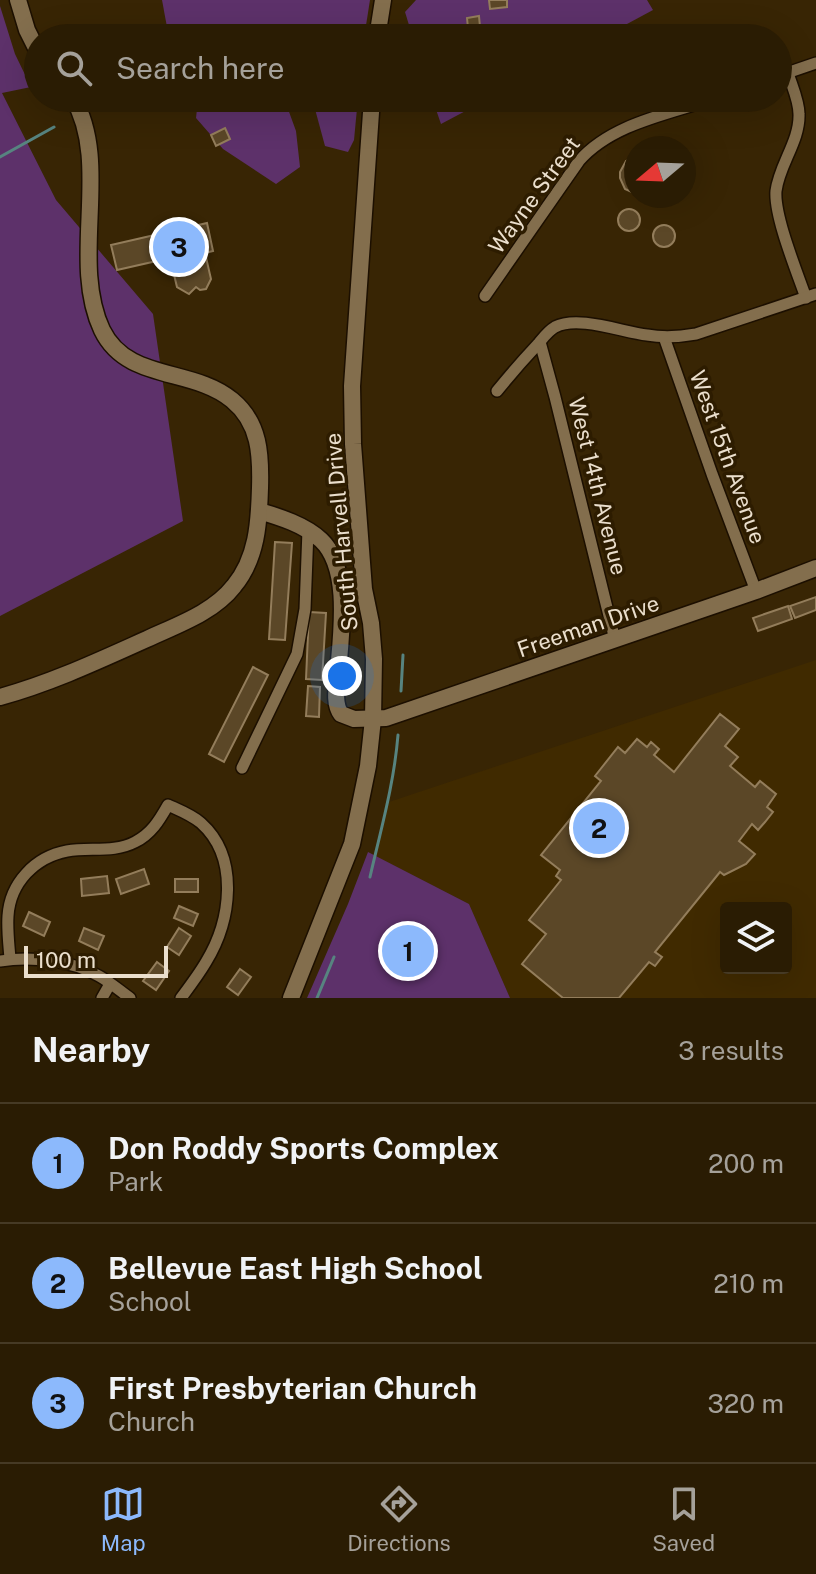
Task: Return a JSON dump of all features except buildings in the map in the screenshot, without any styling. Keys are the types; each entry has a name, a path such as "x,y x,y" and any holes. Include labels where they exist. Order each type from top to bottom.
{"street":[{"path":"18,0 25,24"},
{"path":"379,24 383,0"},
{"path":"792,71 816,63"},
{"path":"497,391 555,327 586,323 676,338 811,296 785,237 776,203 781,172 798,129 799,112 792,95"},
{"path":"0,697 82,668 191,619 234,587 247,566 255,544 261,462 254,430 242,410 220,391 140,366 112,345 103,331 90,286 88,147 79,112"},
{"name":"South Harvell Drive","path":"291,998 352,844 368,766 373,719 374,659 364,589 353,444 352,386 371,112"},
{"name":"Wayne Street","path":"485,296 590,149 619,131 675,112"},
{"name":"West 15th Avenue","path":"664,337 756,591"},
{"name":"West 14th Avenue","path":"540,342 615,640"},
{"path":"259,511 308,530 322,540 334,559 342,619 336,689 338,711 354,719 373,719"},
{"path":"242,768 297,654 305,609 308,530"},
{"name":"Freeman Drive","path":"373,719 386,718 615,640 816,568"},
{"path":"130,998 97,975 62,963 31,958 5,960 8,913 12,895 34,866 67,851 132,844 159,821 168,805 200,822 213,836 223,858 229,889 222,925 208,960 181,998"},
{"path":"102,998 110,984"}],"shaded area":[{"path":"162,0 370,0 366,24 166,24"},
{"path":"416,0 647,0 653,10 627,24 409,24 405,12"},
{"path":"0,6 24,73 24,88 2,93 56,200 153,314 183,521 0,616"},
{"path":"197,112 289,112 296,131 300,167 276,184 223,149 196,118"},
{"path":"316,112 357,112 354,140 348,152 325,146"},
{"path":"437,112 464,112 441,124"},
{"path":"816,660 816,998 510,998 469,904 373,855 389,802"},
{"path":"368,852 469,904 510,998 307,998"}],"waterway":[{"path":"0,157 54,127"},
{"path":"401,691 403,655"},
{"path":"370,877 390,789 398,735"},
{"path":"317,998 334,957"}],"place":[{"name":"First Presbyterian Church","path":"179,247"},
{"name":"Bellevue East High School","path":"599,828"},
{"name":"Don Roddy Sports Complex","path":"408,951"}]}
